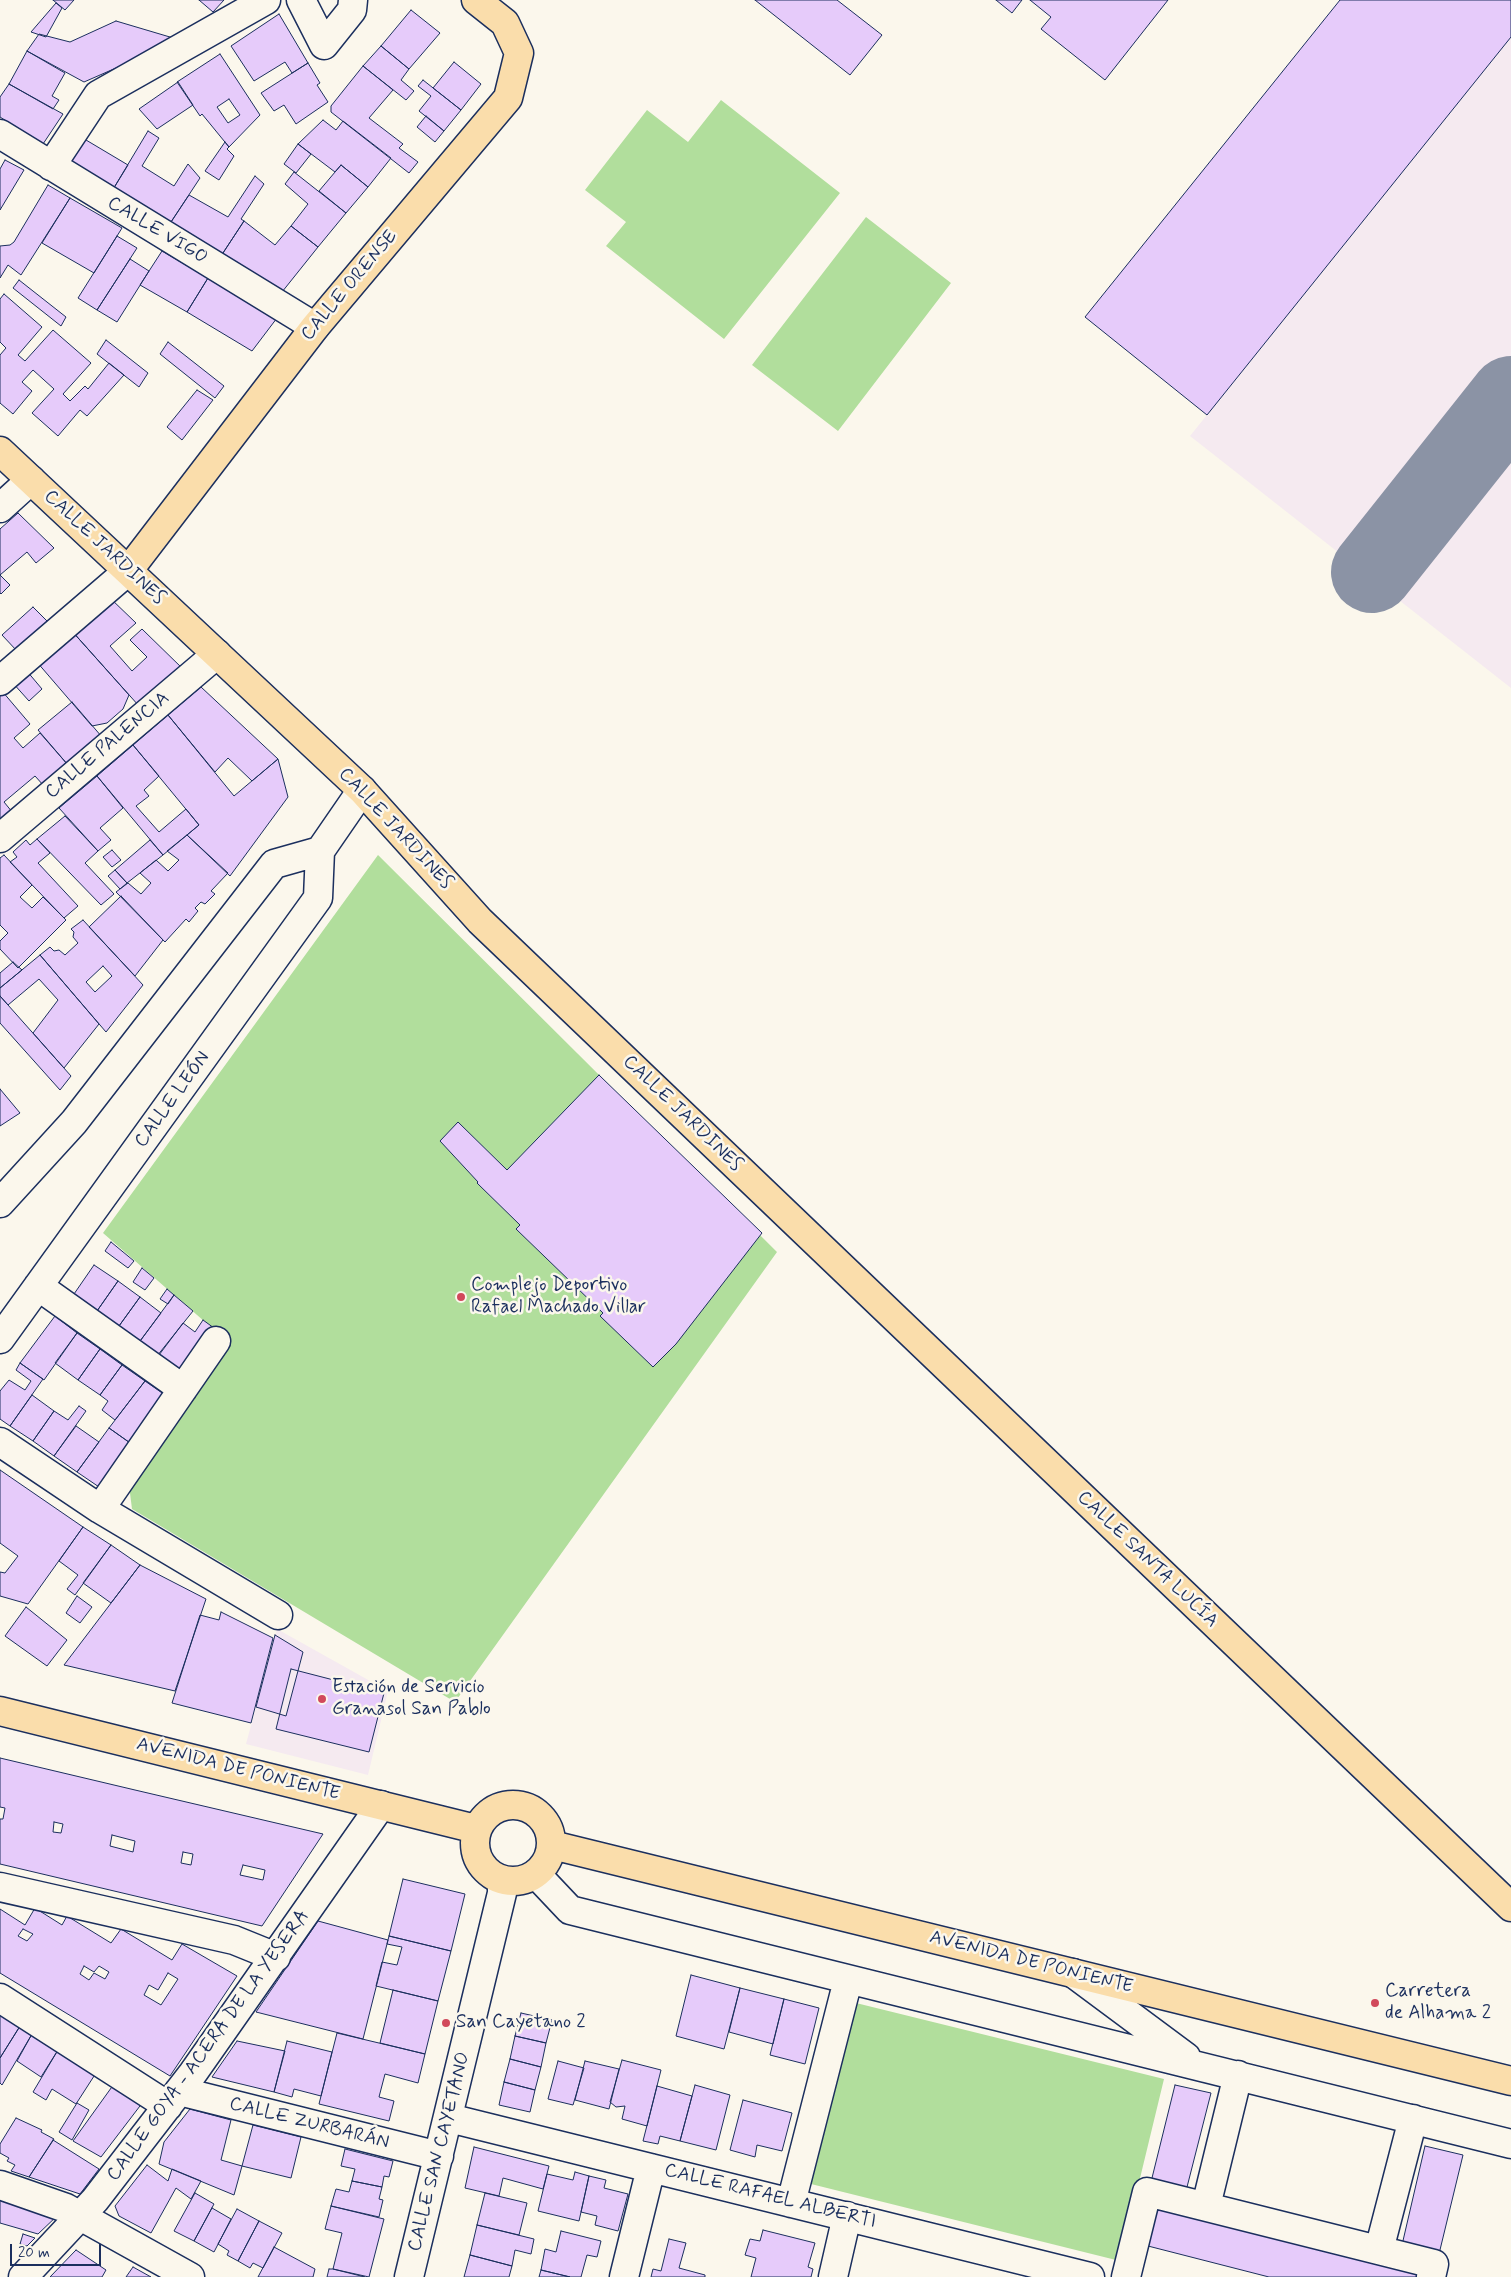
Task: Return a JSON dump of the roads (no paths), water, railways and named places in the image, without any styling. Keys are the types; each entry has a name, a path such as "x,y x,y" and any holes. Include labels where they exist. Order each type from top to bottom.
{"main road":[{"name":"CALLE ORENSE","path":"128,570 315,328 508,98 519,53 505,23 476,0"},
{"name":"CALLE JARDINES","path":"0,451 362,790 480,921 784,1213"},
{"name":"CALLE SANTA LUCÍA","path":"784,1213 1511,1907"},
{"name":"AVENIDA DE PONIENTE","path":"0,1711 476,1830"},
{"path":"517,1804 529,1807 540,1814 547,1825 552,1844 548,1859 536,1874 525,1880 502,1880 491,1874 482,1865 476,1854 474,1842 476,1830 482,1818 492,1810 504,1805 517,1804"},
{"name":"AVENIDA DE PONIENTE","path":"552,1844 1511,2081"}],"street":[{"path":"51,166 98,94 266,0"},
{"path":"301,0 324,45 352,10 353,0"},
{"name":"CALLE VIGO","path":"0,134 315,328"},
{"path":"0,508 31,480"},
{"path":"0,681 128,570"},
{"name":"CALLE PALENCIA","path":"0,838 217,654"},
{"path":"0,1203 74,1122 274,864 320,851 362,790"},
{"name":"CALLE LEÓN","path":"0,1339 318,898 320,851"},
{"path":"38,1286 183,1389"},
{"path":"100,1509 216,1341"},
{"path":"0,1442 100,1509 278,1616"},
{"name":"CALLE GOYA - ACERA DE LA YESERA","path":"24,2277 80,2218 174,2098 276,1958 381,1805"},
{"path":"536,1874 570,1910 848,1980 1196,2064 1511,2144"},
{"name":"CALLE SAN CAYETANO","path":"409,2277 450,2118 502,1893 502,1880"},
{"path":"0,1887 234,1940 276,1958"},
{"path":"1073,1973 1196,2064"},
{"path":"791,2203 848,1980"},
{"name":"CALLE ZURBARÁN","path":"0,1998 174,2098 439,2156"},
{"path":"1206,2206 1238,2075"},
{"name":"CALLE RAFAEL ALBERTI","path":"450,2118 1090,2277"},
{"path":"1379,2250 1413,2119"},
{"path":"624,2277 651,2168"},
{"path":"0,2186 66,2208 80,2218 190,2277"},
{"path":"1126,2277 1147,2192 1379,2250 1432,2270"},
{"path":"833,2277 847,2216"}],"place":[{"name":"Complejo Deportivo Rafael Machado Villar","path":"461,1297"},
{"name":"Estación de Servicio Granasol San Pablo","path":"322,1699"},
{"name":"Carretera de Alhama 2","path":"1375,2003"},
{"name":"San Cayetano 2","path":"446,2023"}]}
